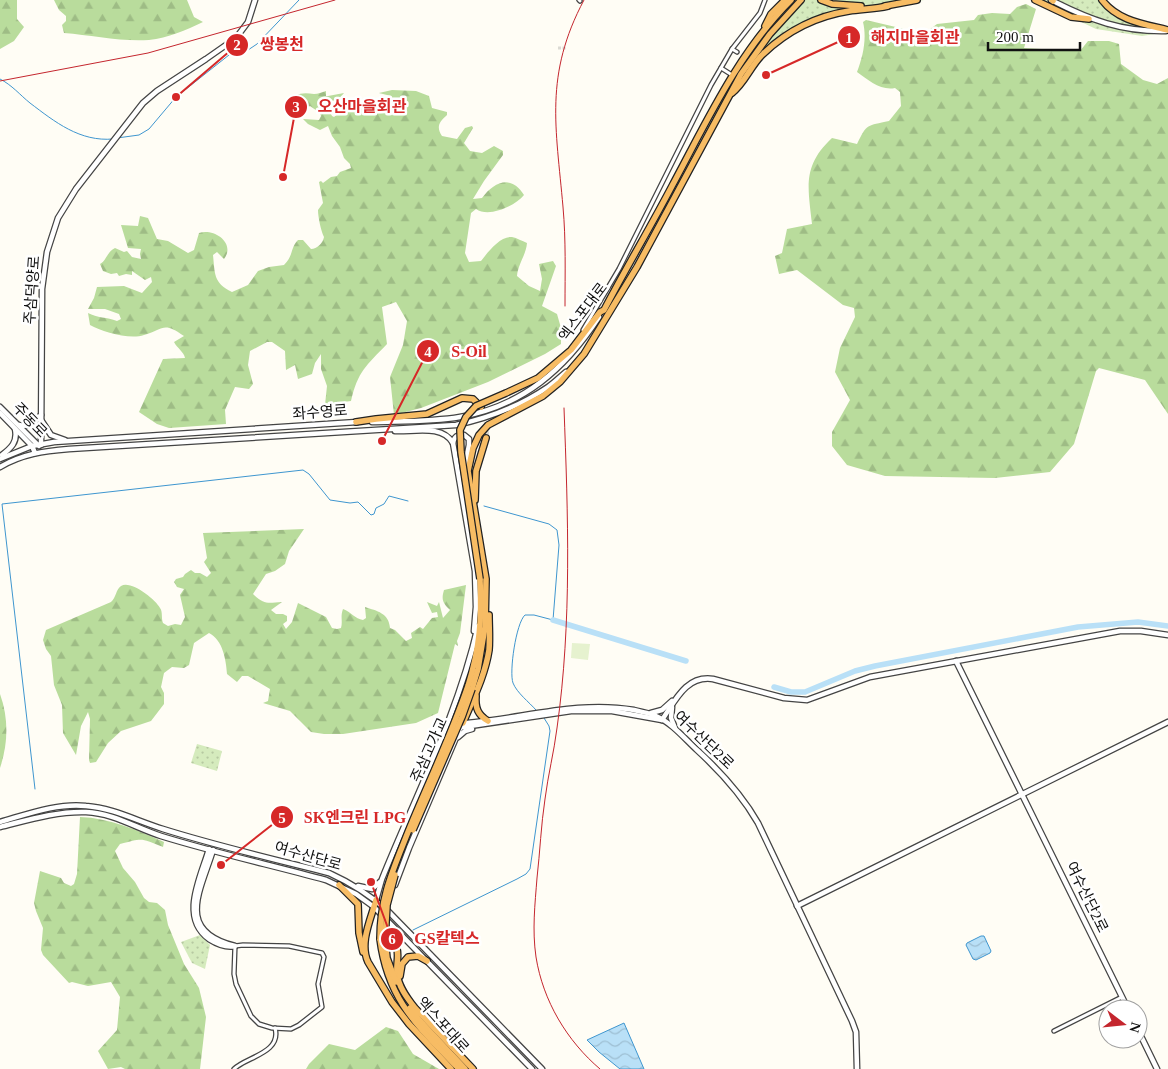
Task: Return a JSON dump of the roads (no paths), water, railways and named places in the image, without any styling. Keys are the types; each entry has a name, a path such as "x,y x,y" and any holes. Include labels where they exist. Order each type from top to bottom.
{"highway":[{"path":"757,39 771,14 785,0"},
{"name":"엑스포대로","path":"473,688 482,611 483,579 461,452 460,430 466,417 476,406 538,378 571,350 596,313 604,310 732,75 757,39 791,0"},
{"name":"엑스포대로","path":"473,688 485,627 483,579 476,517 472,504 468,471 473,448 482,430 495,420 543,396 560,382 584,354 632,275 729,96 754,54 800,0"},
{"path":"821,0 846,6 888,6"},
{"path":"729,96 738,88 761,56 779,40 806,24 830,15 924,0"},
{"path":"1035,0 1071,17 1089,19"},
{"path":"1102,0 1123,17 1168,30"},
{"path":"356,422 427,414 465,397 475,400 481,407"},
{"path":"476,517 475,476 478,459 486,438"},
{"path":"473,688 476,708 488,722"},
{"path":"462,725 473,688"},
{"name":"주삼고가교","path":"382,939 393,880 473,688"},
{"path":"340,885 358,904 360,940 365,956 383,987 401,1014 451,1069"},
{"path":"365,956 366,937 376,900"},
{"path":"388,920 388,934 397,950 397,975 403,990 415,1008 473,1069"},
{"name":"엑스포대로","path":"382,939 387,974 398,999 418,1025 459,1069"},
{"name":"엑스포대로","path":"382,939 392,973 404,999 420,1021 465,1069"},
{"path":"403,990 400,973 404,960 414,956 427,961"}],"street":[{"name":"주삼덕양로","path":"40,444 42,289 49,243 58,218 67,202 124,126 150,96 236,38 250,18 255,0"},
{"path":"581,332 596,313 721,68 732,49 760,13 765,0"},
{"path":"1052,0 1089,19 1126,29 1150,32 1168,30"},
{"path":"732,49 737,52"},
{"path":"721,68 732,75"},
{"name":"좌수영로","path":"0,458 40,444 68,441 356,422 432,420 479,413 511,401 539,384 569,358 586,338 604,310"},
{"name":"좌수영로","path":"0,467 16,459 42,452 444,426 482,418 507,410 550,386 570,370"},
{"name":"주동로","path":"0,407 40,444 42,452"},
{"name":"주동로","path":"0,413 32,446 35,453"},
{"path":"14,421 28,426 41,417 51,435 68,441"},
{"path":"0,458 14,444 16,436 14,428"},
{"path":"384,429 436,431 448,436 453,443 475,571 476,607 471,653"},
{"path":"453,443 458,435 464,435 469,439 469,449 465,463 468,471"},
{"path":"376,900 382,879 448,724 471,653 478,625 481,598"},
{"name":"여수산단2로","path":"857,1069 854,1026 758,823 746,803 723,775 662,720 679,695 690,683 706,678 784,698 807,700 866,678 1127,631 1168,635"},
{"name":"여수산단2로","path":"956,662 1122,997"},
{"path":"647,713 662,710 679,695"},
{"path":"672,705 671,718 678,733"},
{"path":"455,740 465,731 488,722 581,707 616,708 647,713 657,716 662,720"},
{"path":"445,730 462,725 571,711 616,711 662,720"},
{"path":"797,906 1168,722"},
{"path":"448,724 462,725"},
{"path":"388,920 390,901 409,848 462,725"},
{"name":"여수산단로","path":"0,822 54,807 87,806 111,811 213,844 329,873 355,885 388,911 542,1069"},
{"name":"여수산단로","path":"0,827 62,813 100,814 211,851 320,878 340,885 374,907 388,920 532,1069"},
{"path":"213,844 195,894 193,906 197,926 209,939 225,946 244,945 289,946 324,954 318,984 322,1007 296,1027 288,1029 275,1028 259,1024 251,1016 235,981 235,946"},
{"path":"355,885 372,889 382,879"},
{"path":"1054,1031 1122,997"},
{"path":"234,1069 245,1061 262,1054 269,1048 276,1036 275,1028"},
{"path":"1147,1049 1157,1069"}],"water":[{"path":"984,936 991,951 976,960 973,959 966,945"},
{"path":"624,1023 644,1069 620,1069 587,1040"}],"waterway":[{"path":"117,138 139,135 149,129 176,97 234,51 248,50 257,44 299,0"},
{"path":"0,79 39,110 68,129 90,137 113,139"},
{"path":"35,789 2,504 303,470 309,474 330,500 350,503 358,502 371,515 374,514 376,508 384,504 389,496 408,501"},
{"path":"484,506 549,524 557,530 559,545 553,620 534,615 525,615 516,637 513,659 513,683 520,694 536,710"},
{"path":"553,620 686,661"},
{"path":"774,687 791,692 805,692 855,671 875,666 1078,627 1138,622 1168,626"},
{"path":"413,930 517,879 526,874 530,869 550,731 544,718"}],"tunnel":[{"path":"558,48 567,48"},
{"path":"481,407 487,420 486,438"}],"railway":[{"path":"0,81 148,53 335,0"},
{"path":"565,306 565,232 556,126 556,102 558,77 563,53 571,27 584,0"},
{"path":"564,408 568,568 565,648 557,728 542,819 534,937 539,973 558,1019 577,1046 600,1069"}],"place":[{"name":"해지마을회관","path":"766,75"},
{"name":"쌍봉천","path":"176,97"},
{"name":"오산마을회관","path":"283,177"},
{"name":"S-Oil","path":"382,441"},
{"name":"SK엔크린 LPG","path":"221,865"},
{"name":"GS칼텍스","path":"371,882"}]}
